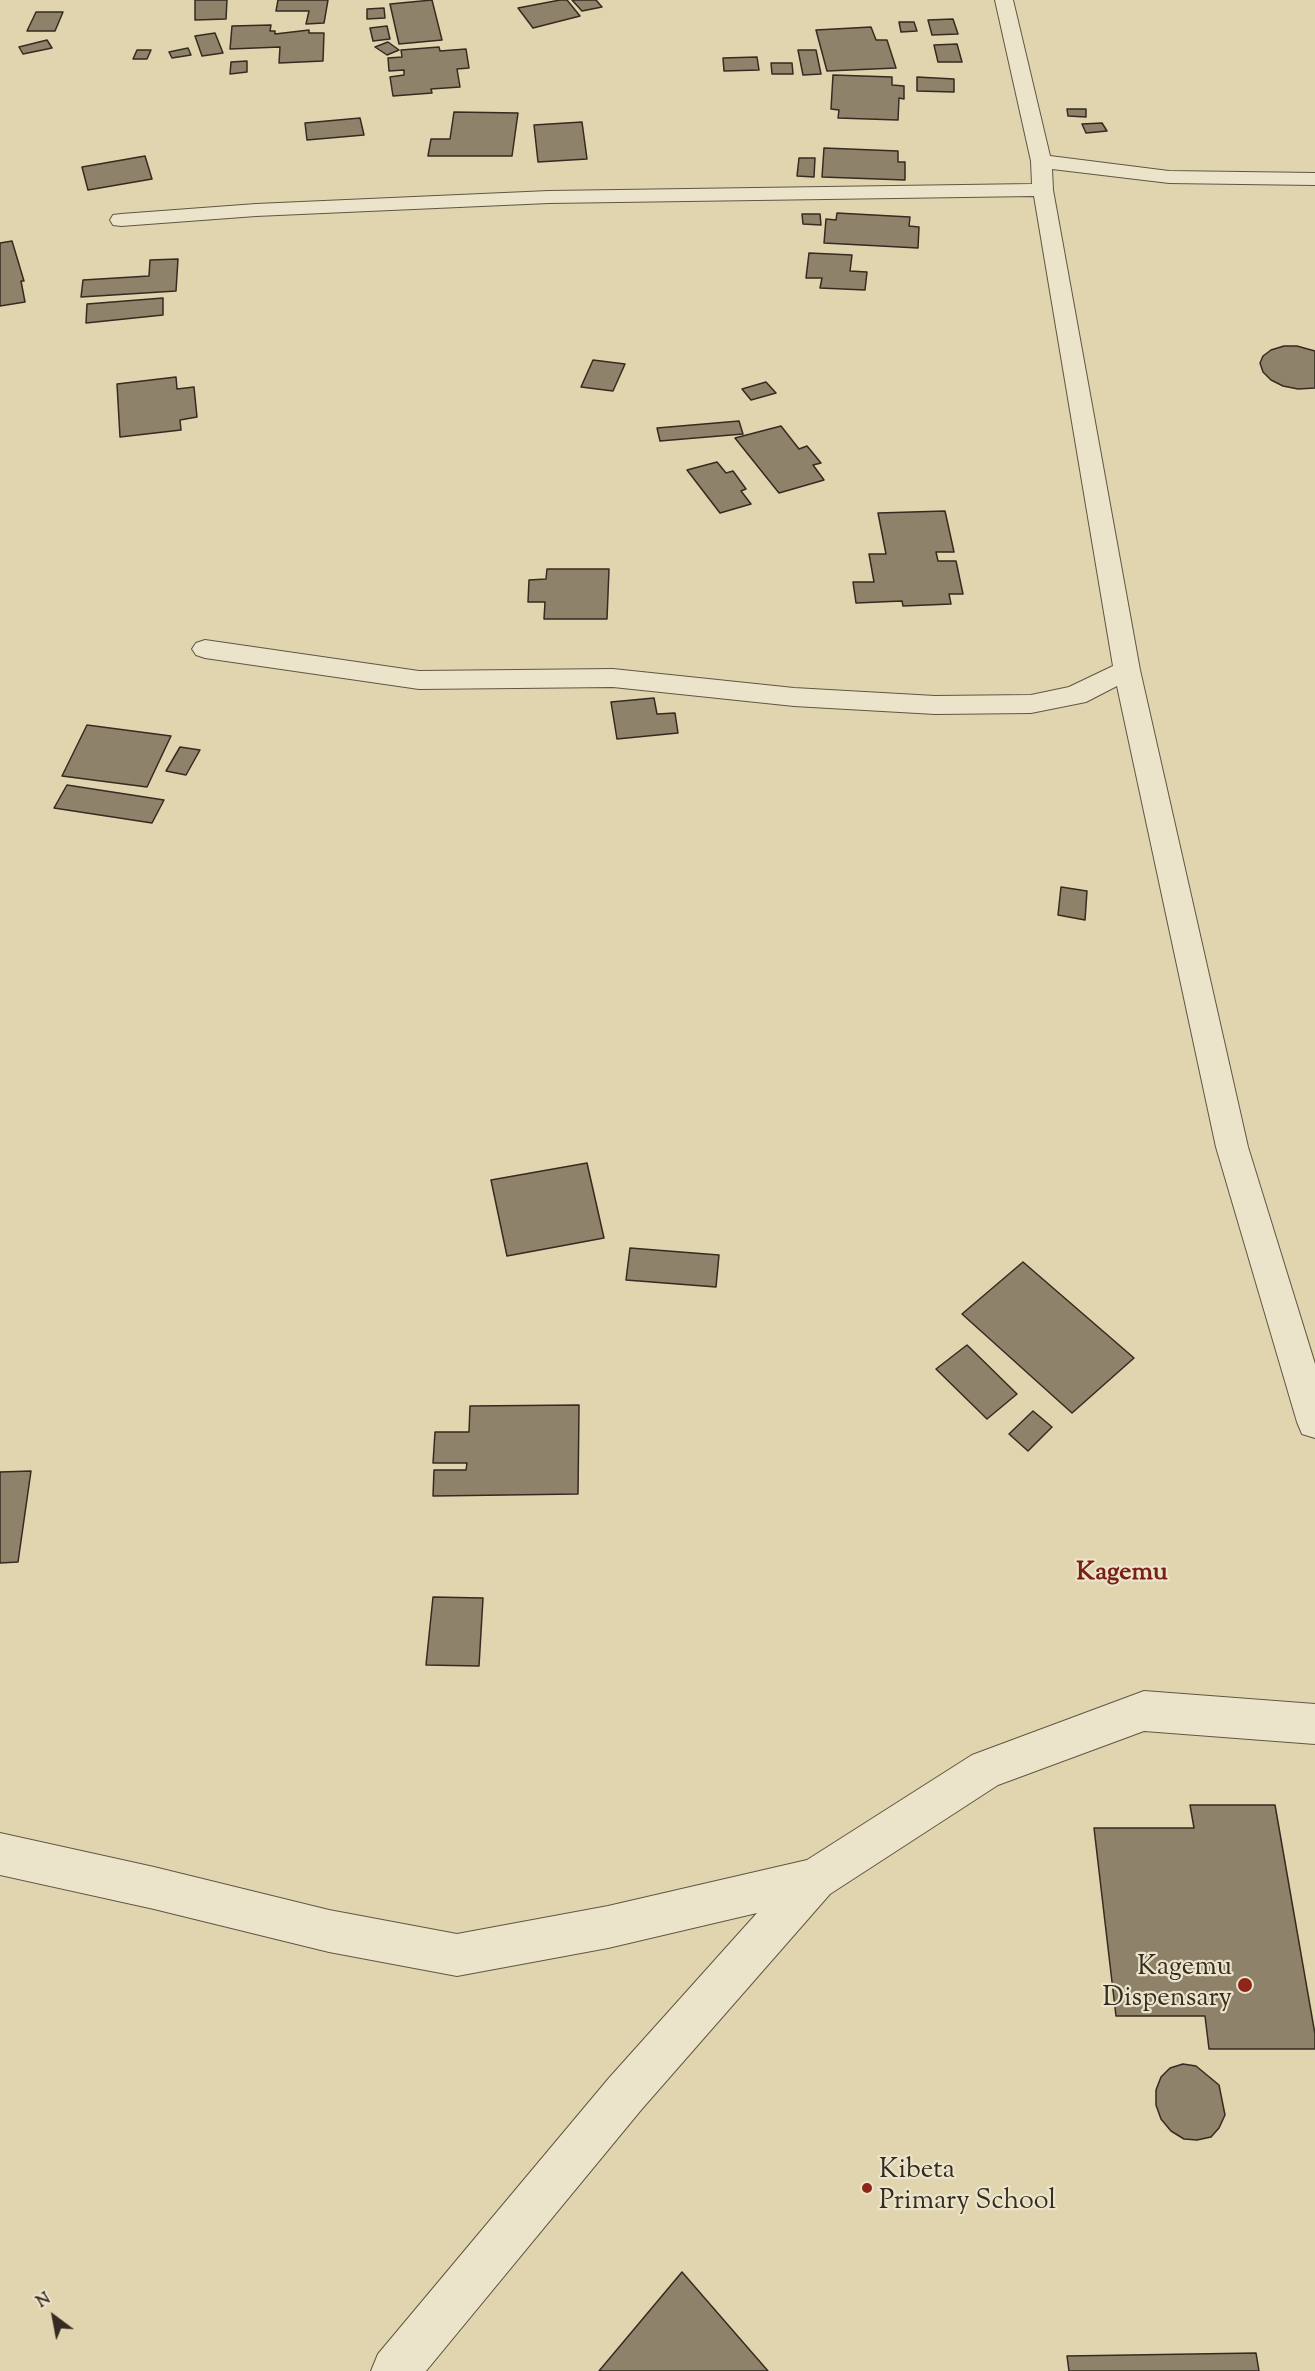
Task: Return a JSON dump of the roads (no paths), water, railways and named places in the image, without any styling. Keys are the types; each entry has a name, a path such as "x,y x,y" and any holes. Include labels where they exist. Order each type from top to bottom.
{"street":[{"path":"1004,0 1041,161 1043,190 1127,670 1232,1147 1315,1422"},
{"path":"1041,161 1169,177 1315,179"},
{"path":"122,220 256,210 549,197 1043,190"},
{"path":"205,649 419,680 604,678 794,697 935,705 1031,704 1076,695 1127,670"},
{"path":"395,2371 625,2094 815,1879 986,1769 1144,1711 1315,1724"},
{"path":"0,1854 154,1888 328,1931 457,1955 608,1927 815,1879"}],"place":[{"name":"Kagemu Dispensary","path":"1245,1985"},
{"name":"Kibeta Primary School","path":"867,2188"}],"district":[{"name":"Kagemu","path":"1122,1575"}]}
